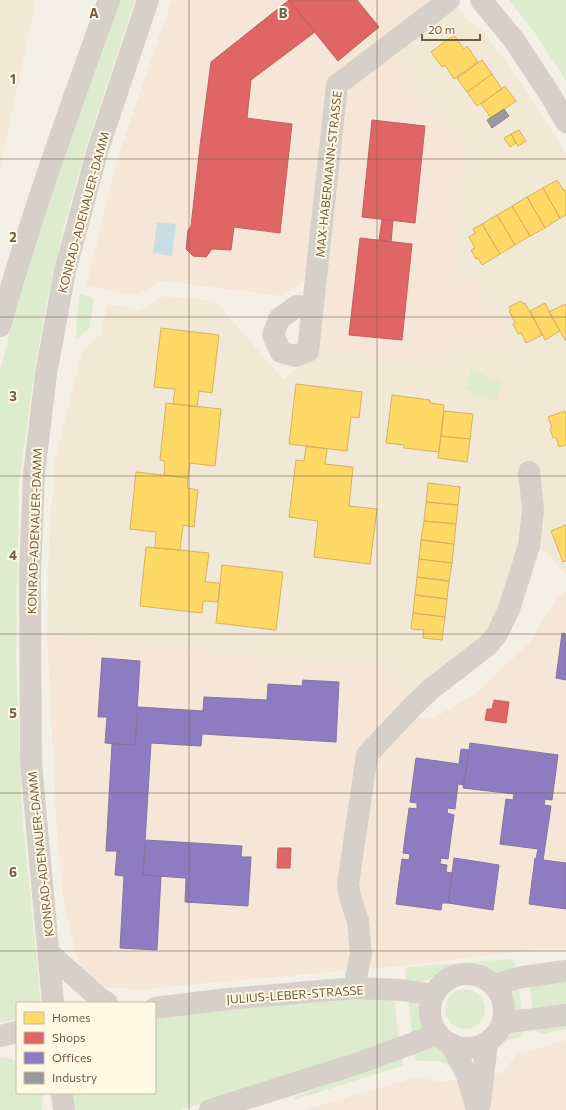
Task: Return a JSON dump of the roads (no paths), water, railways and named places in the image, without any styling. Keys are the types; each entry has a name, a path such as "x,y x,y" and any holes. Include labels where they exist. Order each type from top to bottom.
{"street":[{"path":"0,326 20,257 55,151 109,0"},
{"name":"KONRAD-ADENAUER-DAMM","path":"53,1002 31,763 30,574 34,474 46,374 65,271 98,149 148,0"},
{"name":"MAX-HABERMANN-STRASSE","path":"313,307 337,85 449,0"},
{"path":"481,0 514,40 566,122"},
{"path":"354,988 361,954 358,921 350,897 348,884 367,755 431,689 488,645 497,634 509,609 529,546 533,509 529,472"},
{"path":"49,953 106,1002"},
{"path":"493,985 522,978 566,971"},
{"path":"210,1110 444,1039 463,1048 475,1047 487,1043 496,1034 502,1023 504,1013 503,1003 499,993 493,985 484,978 473,975 461,975 450,978 441,985 434,995 431,1005 431,1015 433,1025 444,1039 467,1075 478,1110"},
{"name":"JULIUS-LEBER-STRASSE","path":"156,1008 228,999 354,988 402,990 434,995"},
{"path":"502,1023 566,1015"},
{"path":"0,1036 16,1032"},
{"path":"478,1110 487,1043"},
{"path":"62,1094 64,1110"}],"water":[{"path":"157,222 176,224 172,256 153,253"}]}
